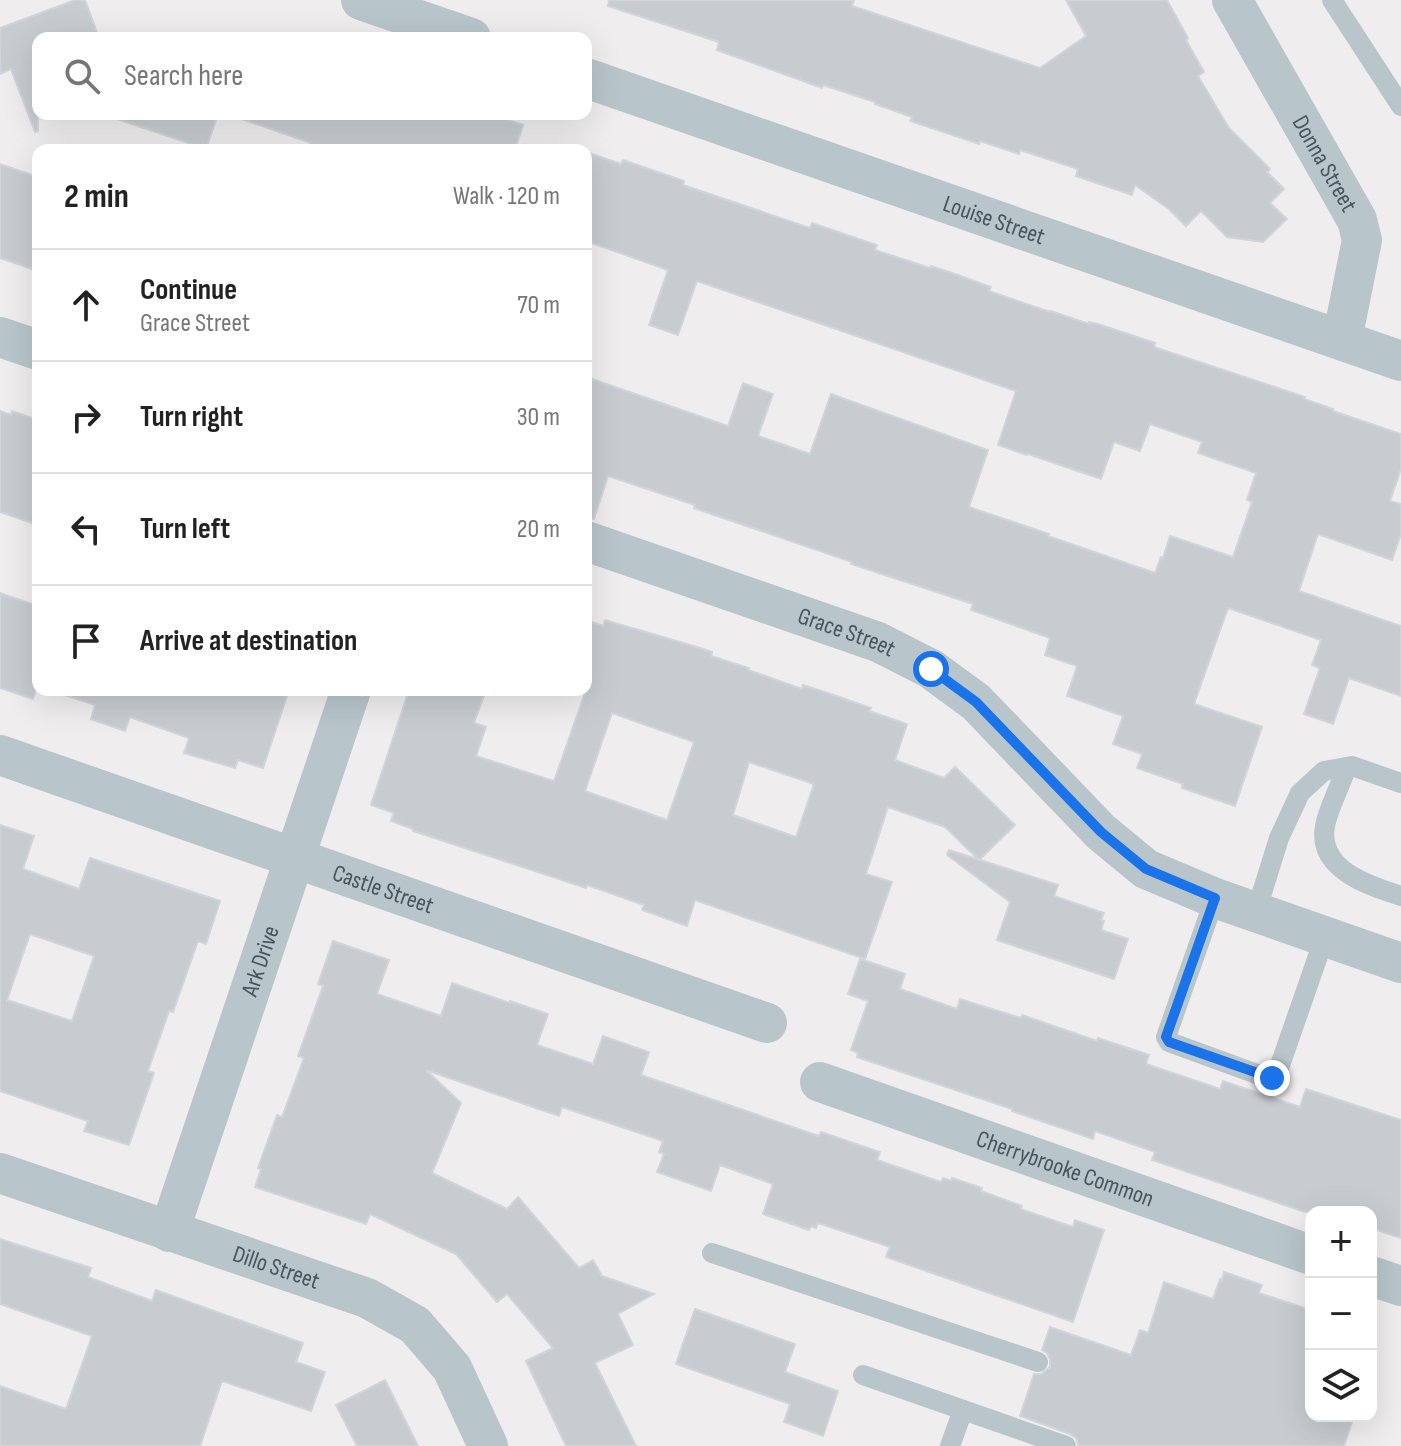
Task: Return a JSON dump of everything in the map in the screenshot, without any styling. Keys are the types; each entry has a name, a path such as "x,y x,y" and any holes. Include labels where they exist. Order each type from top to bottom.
{"street":[{"path":"361,0 454,32"},
{"name":"Donna Street","path":"1232,0 1357,220 1362,240 1342,340"},
{"name":"Louise Street","path":"592,80 1401,361"},
{"path":"0,337 32,348"},
{"name":"Grace Street","path":"592,543 878,642 931,669 976,702 1101,832 1146,869 1215,898 1401,963"},
{"name":"Ark Drive","path":"169,1232 349,696"},
{"name":"Castle Street","path":"0,755 767,1023"},
{"name":"Cherrybrooke Common","path":"820,1082 1305,1253"},
{"name":"Dillo Street","path":"0,1173 367,1298 415,1325 452,1368 488,1446"},
{"path":"1377,1278 1401,1286"}],"lane":[{"path":"1332,0 1401,106"},
{"path":"1256,912 1279,838 1300,793 1324,771 1352,766 1401,783"},
{"path":"1347,767 1325,827 1325,842 1331,857 1344,872 1363,884 1401,896"},
{"path":"1215,898 1166,1037 1169,1042 1265,1077 1272,1078 1278,1071 1325,936"},
{"path":"712,1253 1038,1362"},
{"path":"863,1375 1066,1446"},
{"path":"950,1446 963,1410"}],"building":[{"path":"75,0 85,0 97,32 32,32 32,120 38,120 38,131 35,132 11,69 0,74 0,28"},
{"path":"609,0 854,0 852,6 1040,68 1086,36 1066,0 1167,0 1204,72 1198,76 1229,128 1270,169 1267,172 1284,189 1270,203 1287,219 1263,242 1227,237 1201,211 1186,226 1170,210 1135,185 1132,195 1076,176 1078,169 1020,150 1019,154 980,141 979,144 910,121 912,117 875,102 823,85 822,88 717,50 719,42 608,6"},
{"path":"120,120 216,120 208,144 191,144"},
{"path":"245,120 508,120 523,125 517,144 311,143"},
{"path":"592,154 621,164 623,160 684,181 683,185 810,228 812,223 877,245 875,250 958,275 991,287 989,291 1050,312 1155,343 1154,347 1305,397 1333,411 1401,434 1401,469 1390,501 1401,504 1401,534 1392,560 1318,534 1299,591 1401,626 1401,696 1349,678 1333,724 1304,714 1320,668 1312,665 1321,640 1228,608 1194,704 1262,727 1235,806 1137,768 1142,754 1113,744 1123,716 1067,696 1077,666 1045,655 1050,638 971,610 973,604 851,564 608,476 592,519 592,379 728,426 743,383 773,394 758,436 810,454 831,394 988,450 969,507 1155,573 1170,536 1233,557 1252,502 1247,500 1256,473 1198,453 1202,442 1150,424 1140,451 1114,442 1101,479 998,445 1016,391 697,281 678,335 649,325 668,270 592,243"},
{"path":"0,164 32,175 32,269 0,258"},
{"path":"0,411 11,415 12,411 32,418 32,523 0,512"},
{"path":"0,593 32,604 34,696 33,699 0,688"},
{"path":"605,620 712,652 711,656 748,670 802,689 803,685 828,693 907,724 895,760 944,778 955,767 1015,825 979,860 945,827 888,807 866,874 892,882 865,959 695,900 687,926 642,910 644,905 587,885 586,888 413,831 391,821 394,813 371,805 407,696 484,696 474,723 486,727 476,756 554,781 584,696 592,696 592,622 603,626","holes":["612,713 694,742 667,820 585,791","749,762 814,784 796,837 733,815"]},
{"path":"68,696 287,696 263,768 238,760 235,768 184,753 189,738 130,717 125,731 91,719 95,705"},
{"path":"0,825 34,836 23,869 79,889 90,858 220,901 206,944 198,941 173,1012 169,1011 148,1071 154,1073 129,1145 84,1131 88,1121 0,1091","holes":["30,934 94,956 72,1021 7,1000"]},
{"path":"949,850 1058,885 1054,896 1104,913 1101,930 1128,939 1114,979 997,940 1010,902 947,855"},
{"path":"333,941 389,960 377,994 441,1016 452,983 510,1001 548,1014 537,1045 593,1064 603,1036 649,1052 641,1075 819,1136 821,1132 880,1152 877,1160 941,1182 943,1178 951,1181 952,1178 982,1188 981,1191 1022,1206 1020,1209 1073,1227 1075,1220 1104,1230 1073,1322 886,1257 890,1247 818,1223 816,1228 811,1226 809,1230 763,1214 773,1184 720,1165 711,1191 657,1172 664,1154 659,1152 663,1141 562,1107 559,1116 426,1070 461,1103 432,1173 507,1209 518,1197 579,1268 593,1260 602,1276 654,1294 618,1314 633,1345 595,1363 636,1446 566,1446 526,1361 553,1348 507,1294 497,1302 456,1254 370,1214 366,1224 255,1187 261,1169 258,1168 277,1115 282,1117 304,1058 298,1056 323,986 318,984"},
{"path":"860,959 905,974 900,989 957,1009 960,999 1021,1018 1022,1015 1097,1041 1098,1038 1149,1055 1146,1064 1220,1089 1223,1081 1300,1107 1306,1089 1401,1120 1401,1238 1377,1230 1377,1206 1305,1206 1305,1212 1152,1160 1155,1152 1095,1131 1093,1139 857,1057 858,1053 851,1050 868,1001 848,994"},
{"path":"0,1239 91,1268 88,1277 152,1301 156,1290 303,1343 296,1362 325,1372 311,1411 222,1381 200,1446 0,1446 0,1386 66,1409 92,1336 0,1304"},
{"path":"1224,1272 1262,1285 1259,1293 1305,1308 1305,1422 1352,1422 1344,1446 1079,1446 1070,1434 1020,1416 1034,1374 1041,1374 1050,1367 1050,1359 1042,1350 1050,1327 1131,1355 1140,1330 1148,1333 1164,1282 1213,1299"},
{"path":"695,1309 795,1344 785,1372 838,1391 823,1436 784,1422 790,1404 676,1364"},
{"path":"385,1380 418,1446 357,1446 336,1405"}],"route":[{"path":"931,669 976,702 1101,832 1146,869 1215,898 1166,1037 1169,1042 1272,1078"}]}
